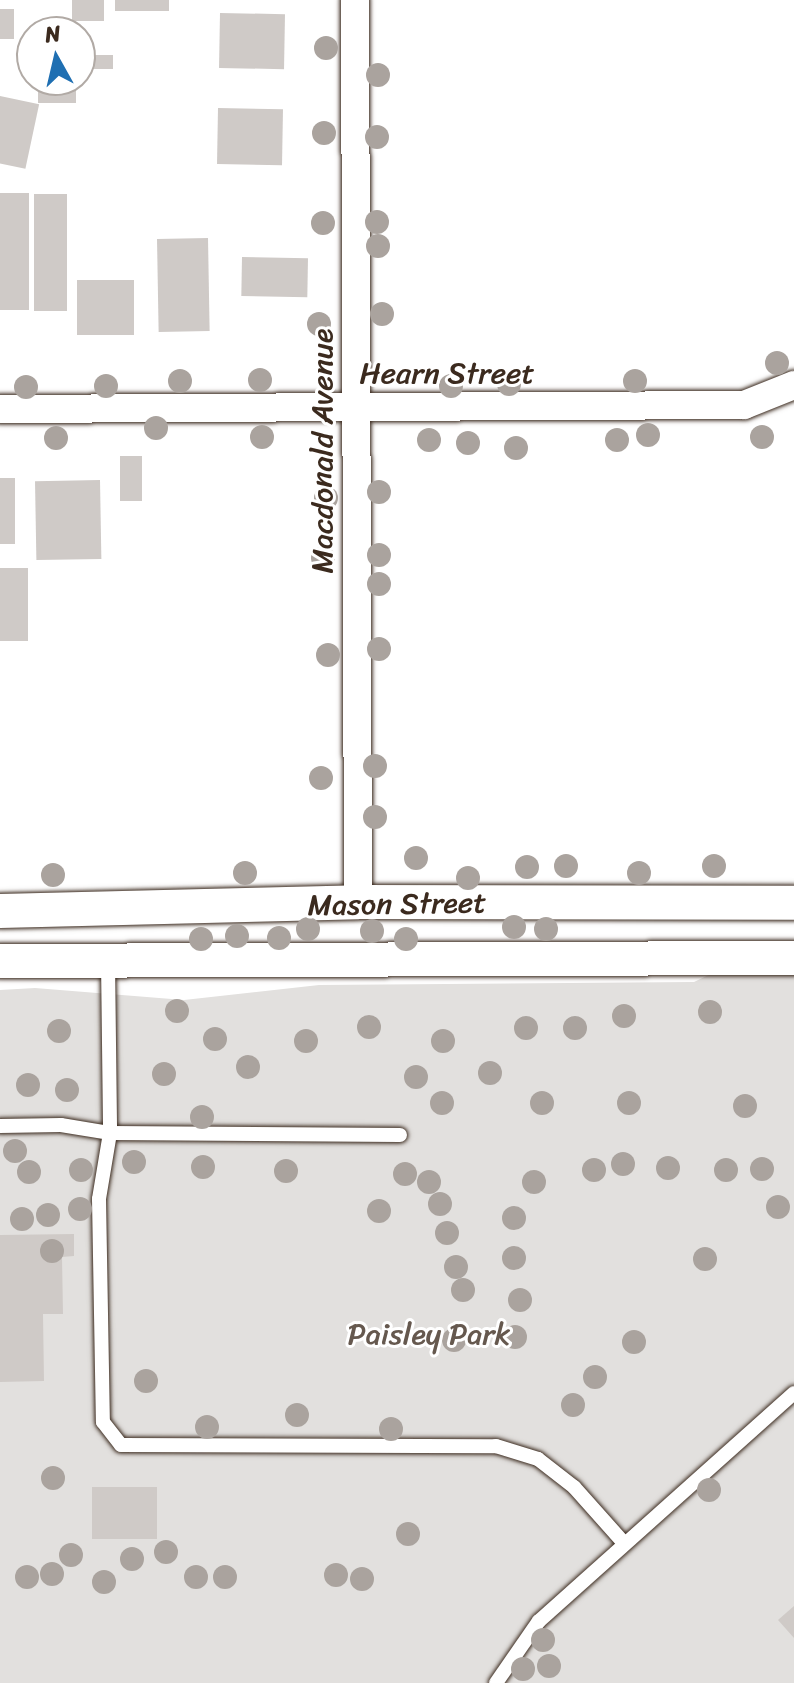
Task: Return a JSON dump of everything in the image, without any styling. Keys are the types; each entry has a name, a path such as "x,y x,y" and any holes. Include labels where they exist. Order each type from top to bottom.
{"street":[{"name":"Macdonald Avenue","path":"355,0 358,902"},
{"name":"Hearn Street","path":"0,409 744,405 794,385"},
{"name":"Mason Street","path":"0,911 106,911 358,902 794,903"},
{"path":"106,911 108,961"},
{"name":"Mason Street","path":"0,961 794,958"}],"lane":[{"path":"108,961 110,1133 99,1199 103,1422 121,1445 496,1446 538,1459 574,1487 623,1542"},
{"path":"0,1126 61,1125 110,1133 400,1135"},
{"path":"496,1683 539,1621 623,1542 794,1393"}],"green space":[{"name":"Paisley Park","path":"717,971 794,972 794,1683 0,1683 0,990 35,988 184,1000 319,985 694,982"}],"building":[{"path":"72,0 104,0 104,21 96,21 96,16 72,16"},
{"path":"115,0 169,0 169,11 115,11"},
{"path":"0,9 14,9 14,39 0,39"},
{"path":"220,13 285,14 284,69 219,68"},
{"path":"96,55 113,55 113,69 96,69"},
{"path":"0,96 39,104 25,169 0,163"},
{"path":"38,96 76,96 76,103 38,103"},
{"path":"218,108 283,109 282,165 217,164"},
{"path":"0,193 29,193 29,310 0,310"},
{"path":"34,194 67,194 67,311 34,311"},
{"path":"208,238 210,331 159,332 157,239"},
{"path":"242,257 308,258 307,297 241,296"},
{"path":"77,280 134,280 134,335 77,335"},
{"path":"120,456 142,456 142,501 120,501"},
{"path":"0,478 15,478 15,544 0,544"},
{"path":"100,480 101,559 36,560 35,481"},
{"path":"0,568 28,568 28,641 0,641"},
{"path":"74,1234 74,1256 62,1257 63,1314 43,1314 44,1381 0,1382 0,1235"},
{"path":"92,1487 157,1487 157,1539 92,1539"},
{"path":"794,1606 794,1638 778,1620"}]}
